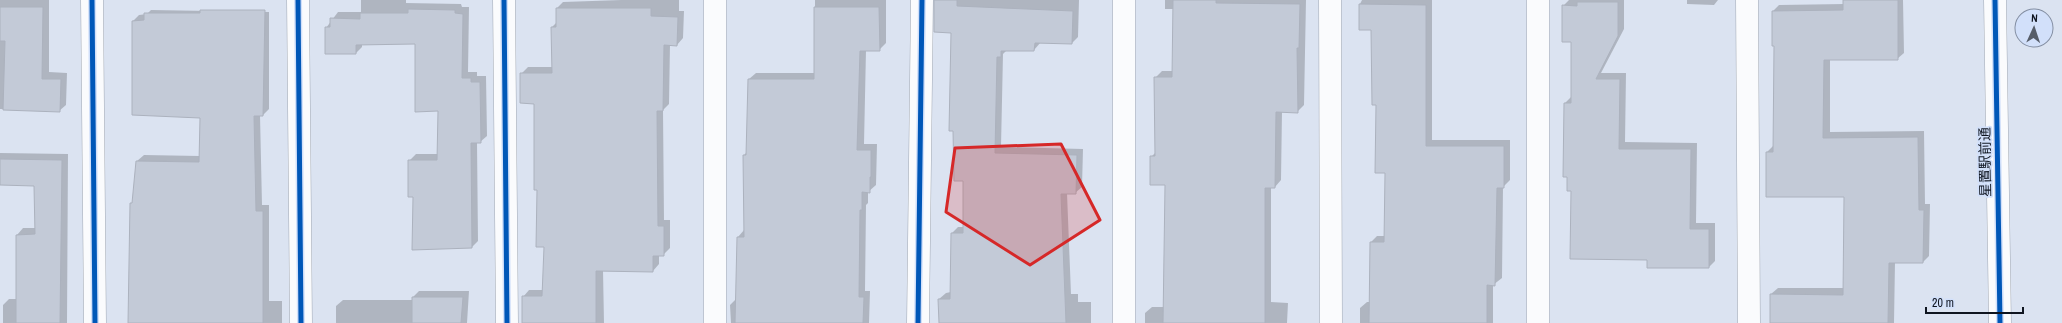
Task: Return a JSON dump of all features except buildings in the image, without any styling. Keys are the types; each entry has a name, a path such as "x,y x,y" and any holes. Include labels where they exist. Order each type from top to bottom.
{"street":[{"path":"92,0 95,323"},
{"path":"298,0 301,323"},
{"path":"504,0 507,323"},
{"path":"714,323 715,0"},
{"path":"918,323 922,0"},
{"path":"1124,0 1124,323"},
{"path":"1330,0 1331,323"},
{"path":"1538,0 1538,323"},
{"path":"1747,0 1749,323"},
{"name":"星置駅前通","path":"1995,0 2000,323"}],"highlighted area":[{"path":"1061,144 1100,220 1030,265 946,212 955,148"}],"cycle path":[{"path":"92,0 95,323"},
{"path":"298,0 301,323"},
{"path":"504,0 507,323"},
{"path":"918,323 922,0"},
{"path":"1995,0 2000,323"}]}
